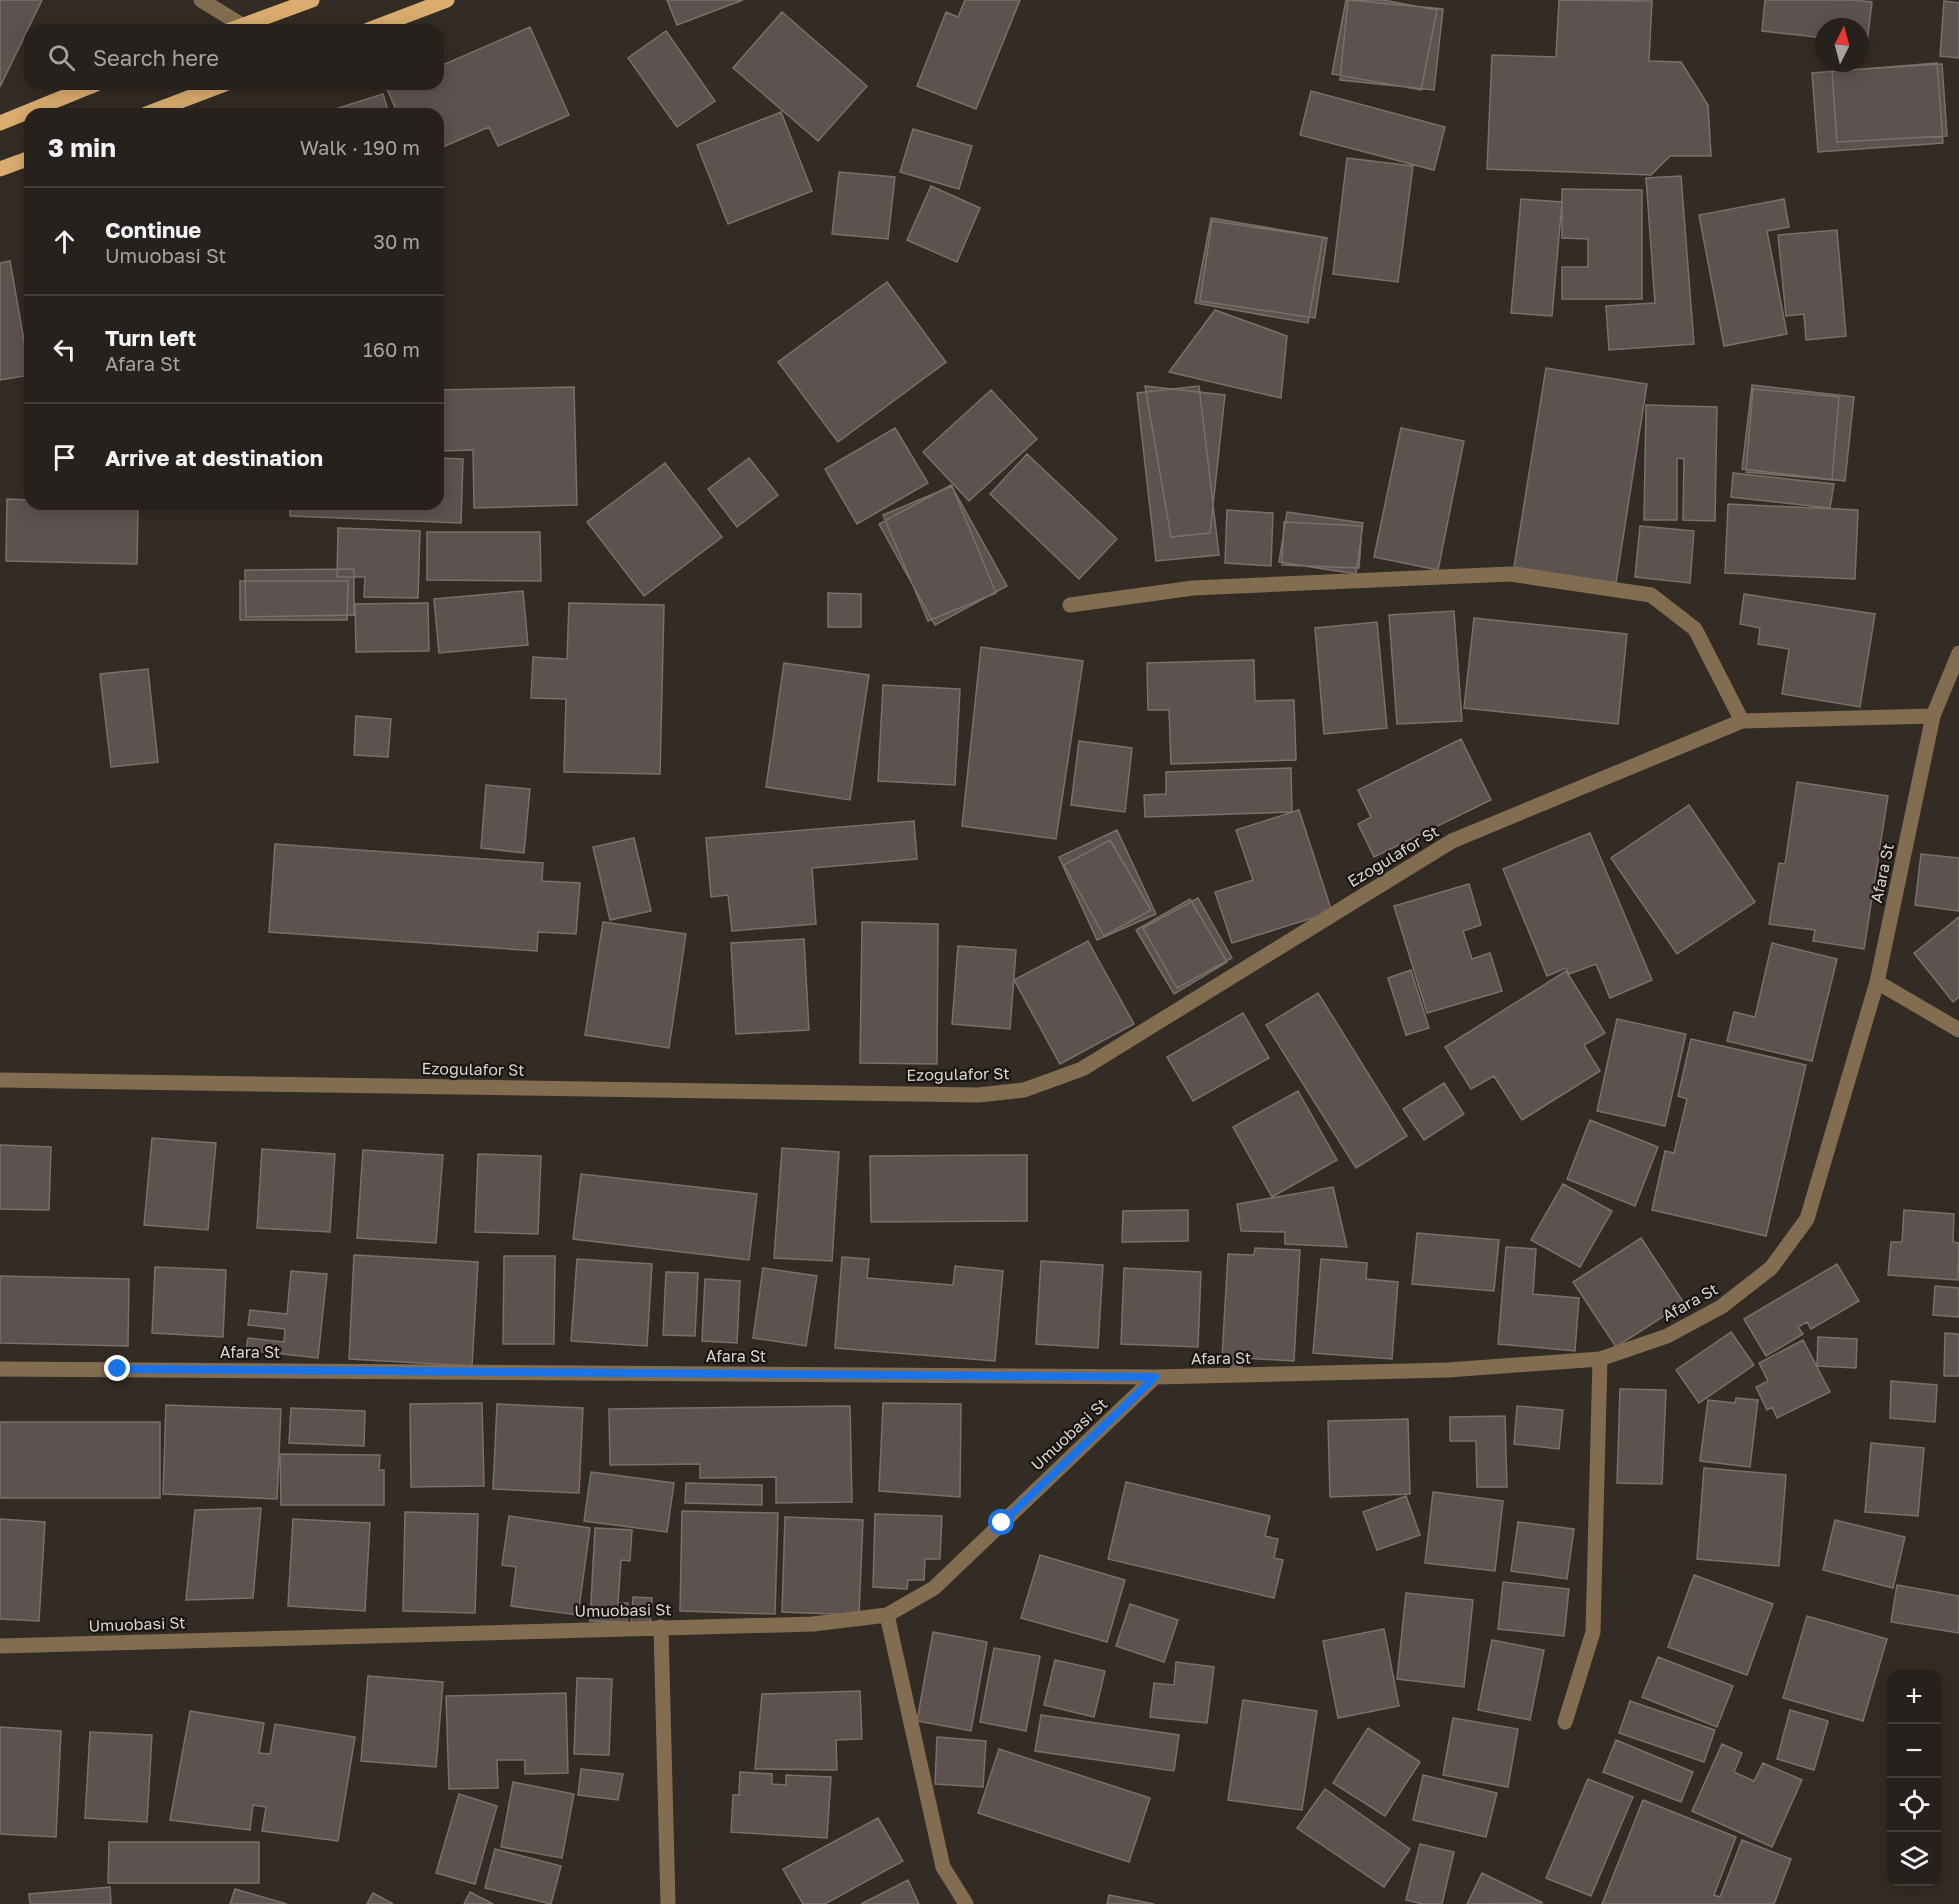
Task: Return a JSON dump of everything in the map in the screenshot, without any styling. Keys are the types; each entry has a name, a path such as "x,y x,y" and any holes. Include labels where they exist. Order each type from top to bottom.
{"main road":[{"path":"251,24 312,0"},
{"path":"384,24 447,0"},
{"path":"37,108 81,90"},
{"path":"162,108 209,90"},
{"path":"0,123 24,113"},
{"path":"0,169 24,160"}],"street":[{"path":"201,0 235,24"},
{"path":"1070,605 1193,588 1510,574 1651,595 1695,628 1742,721"},
{"name":"Afara St","path":"0,1369 1155,1377 1448,1370 1600,1359 1667,1336 1721,1307 1771,1268 1807,1219 1877,982 1933,716 1959,653"},
{"name":"Ezogulafor St","path":"0,1080 979,1095 1024,1090 1082,1069 1452,841 1742,721 1933,716"},
{"path":"1877,982 1959,1030"},
{"path":"1565,1722 1593,1632 1600,1359"},
{"name":"Umuobasi St","path":"0,1646 813,1624 886,1615 933,1588 1155,1377"},
{"path":"886,1615 943,1867 966,1904"},
{"path":"661,1627 668,1904"}],"building":[{"path":"0,0 42,0 30,24 24,24 24,37 0,87"},
{"path":"667,0 743,0 677,25"},
{"path":"965,0 1020,0 976,109 917,86 946,12 958,17"},
{"path":"1346,0 1383,0 1437,10 1421,90 1332,74"},
{"path":"1348,0 1443,9 1434,90 1340,80"},
{"path":"1559,0 1652,1 1649,61 1681,62 1708,105 1711,156 1670,156 1651,175 1487,169 1492,55 1556,57"},
{"path":"1765,0 1872,2 1869,27 1869,18 1815,18 1815,37 1762,31"},
{"path":"1944,1 1959,3 1959,58 1940,56"},
{"path":"782,12 867,86 818,141 733,68"},
{"path":"530,27 569,115 498,146 489,127 444,146 444,108 395,108 387,90 444,90 444,64"},
{"path":"666,31 715,101 677,127 628,58"},
{"path":"1937,63 1943,143 1818,152 1812,73 1869,72 1869,68"},
{"path":"1942,64 1947,136 1837,142 1832,72 1869,72 1869,69"},
{"path":"1311,91 1445,127 1434,170 1300,135"},
{"path":"383,94 387,108 339,108"},
{"path":"781,112 812,191 728,224 697,145"},
{"path":"913,129 972,146 959,189 900,172"},
{"path":"1347,158 1413,166 1398,282 1333,274"},
{"path":"839,172 895,177 888,239 832,234"},
{"path":"1681,176 1694,344 1609,350 1606,306 1655,303 1646,178"},
{"path":"931,186 980,208 957,262 907,240"},
{"path":"1562,189 1642,190 1642,299 1562,299 1562,267 1588,267 1588,239 1562,238"},
{"path":"1521,199 1562,202 1552,316 1511,313"},
{"path":"1784,199 1789,227 1767,231 1787,334 1724,346 1699,215"},
{"path":"1211,218 1323,237 1308,323 1195,303"},
{"path":"1212,221 1327,238 1315,318 1200,301"},
{"path":"1837,230 1846,336 1806,340 1804,314 1786,316 1778,235"},
{"path":"10,261 24,341 24,376 0,380 0,263"},
{"path":"887,282 946,362 838,442 778,362"},
{"path":"1215,310 1287,336 1281,398 1169,372"},
{"path":"1546,368 1647,384 1616,583 1514,567"},
{"path":"1752,385 1854,397 1845,481 1742,469"},
{"path":"1145,386 1225,395 1210,533 1171,537"},
{"path":"1199,386 1219,555 1156,561 1137,393"},
{"path":"574,387 577,505 474,508 473,450 444,451 444,390"},
{"path":"1753,389 1839,397 1832,480 1746,472"},
{"path":"991,390 1037,439 969,501 923,452"},
{"path":"1646,405 1717,407 1715,521 1683,520 1684,459 1677,458 1677,520 1644,520"},
{"path":"895,428 928,483 857,524 825,469"},
{"path":"1401,428 1464,441 1438,570 1374,557"},
{"path":"1027,454 1117,539 1079,579 990,494"},
{"path":"444,458 463,459 461,523 290,516 290,510 444,510"},
{"path":"749,458 778,495 737,527 708,489"},
{"path":"665,463 722,537 644,596 587,522"},
{"path":"1733,473 1834,484 1830,508 1731,497"},
{"path":"951,485 1007,586 935,625 879,524"},
{"path":"952,486 996,593 928,621 883,515"},
{"path":"7,499 24,500 24,510 138,510 137,564 6,561"},
{"path":"1728,504 1858,510 1855,579 1725,573"},
{"path":"1227,510 1273,513 1271,566 1225,563"},
{"path":"1287,512 1363,523 1356,574 1279,562"},
{"path":"1284,522 1362,526 1359,568 1282,565"},
{"path":"1640,526 1694,531 1690,583 1635,577"},
{"path":"338,528 420,531 418,598 364,597 365,577 337,577"},
{"path":"427,532 540,532 541,581 427,580"},
{"path":"354,569 354,615 246,617 245,570"},
{"path":"240,581 348,581 347,620 240,620"},
{"path":"523,591 528,645 439,653 434,599"},
{"path":"828,593 861,594 861,627 828,627"},
{"path":"1744,594 1875,614 1860,707 1782,694 1789,649 1758,644 1760,628 1740,624"},
{"path":"428,603 429,651 356,652 355,604"},
{"path":"569,603 664,605 660,774 564,772 566,699 531,698 533,657 567,659"},
{"path":"1454,611 1462,721 1397,724 1389,615"},
{"path":"1474,618 1627,634 1618,724 1464,708"},
{"path":"1377,622 1387,728 1324,734 1315,628"},
{"path":"981,647 1083,661 1056,839 962,826"},
{"path":"1254,660 1255,701 1294,700 1296,760 1171,764 1169,710 1148,710 1147,663"},
{"path":"784,663 869,675 850,800 766,787"},
{"path":"148,669 158,762 111,767 100,674"},
{"path":"883,685 960,689 955,785 878,781"},
{"path":"356,716 391,719 388,757 354,755"},
{"path":"1461,739 1491,800 1374,857 1358,824 1371,817 1358,790"},
{"path":"1079,741 1132,748 1125,812 1071,805"},
{"path":"1291,768 1292,812 1145,817 1144,795 1166,794 1166,772"},
{"path":"1797,782 1888,796 1864,949 1813,941 1815,930 1769,924 1779,863 1785,864"},
{"path":"486,785 530,789 524,853 481,848"},
{"path":"1689,805 1755,902 1677,954 1611,858"},
{"path":"1299,810 1332,912 1232,943 1215,892 1253,880 1236,830"},
{"path":"914,821 917,859 812,868 816,924 732,931 728,895 711,897 706,838"},
{"path":"1117,830 1156,914 1097,940 1059,857"},
{"path":"1590,833 1652,980 1610,998 1596,964 1569,974 1566,968 1547,976 1503,869"},
{"path":"634,838 651,911 610,920 593,847"},
{"path":"1110,840 1151,910 1104,936 1064,865"},
{"path":"275,844 543,863 542,881 580,883 576,934 538,932 537,951 269,932"},
{"path":"1921,854 1959,858 1959,911 1915,905"},
{"path":"1469,884 1481,925 1463,931 1472,959 1490,953 1502,991 1427,1013 1394,906"},
{"path":"1198,898 1232,958 1177,988 1143,928"},
{"path":"1190,899 1227,962 1174,994 1136,930"},
{"path":"1959,917 1959,997 1953,1002 1914,953"},
{"path":"603,922 686,934 669,1048 585,1035"},
{"path":"862,922 938,924 937,1064 860,1063"},
{"path":"804,939 809,1030 736,1034 731,943"},
{"path":"1088,941 1134,1024 1060,1064 1014,980"},
{"path":"1772,943 1837,959 1812,1061 1727,1041 1734,1012 1755,1017"},
{"path":"958,946 1016,950 1010,1029 952,1024"},
{"path":"1411,970 1429,1028 1406,1035 1388,978"},
{"path":"1566,971 1605,1033 1584,1045 1600,1071 1522,1120 1494,1076 1471,1089 1445,1047"},
{"path":"1318,993 1407,1136 1356,1168 1266,1025"},
{"path":"1243,1013 1269,1058 1193,1101 1167,1057"},
{"path":"1617,1019 1686,1034 1665,1126 1597,1111"},
{"path":"1691,1039 1806,1065 1766,1236 1652,1210 1665,1151 1674,1153 1687,1099 1678,1096"},
{"path":"1444,1083 1464,1114 1424,1140 1403,1109"},
{"path":"1298,1091 1337,1160 1272,1197 1233,1127"},
{"path":"1590,1120 1658,1147 1635,1206 1567,1179"},
{"path":"152,1138 216,1143 208,1230 144,1225"},
{"path":"0,1145 51,1147 49,1210 0,1209"},
{"path":"782,1148 839,1152 832,1261 774,1258"},
{"path":"262,1149 335,1154 330,1232 257,1228"},
{"path":"363,1150 443,1155 436,1243 357,1238"},
{"path":"478,1154 541,1156 538,1234 475,1232"},
{"path":"1027,1155 1027,1221 871,1222 870,1156"},
{"path":"581,1174 757,1194 749,1260 573,1239"},
{"path":"1563,1184 1612,1211 1580,1267 1531,1240"},
{"path":"1333,1187 1347,1247 1285,1244 1285,1232 1241,1231 1237,1204"},
{"path":"1188,1210 1188,1241 1122,1242 1123,1211"},
{"path":"1904,1210 1954,1214 1953,1242 1959,1243 1958,1280 1888,1275 1891,1242 1902,1242"},
{"path":"1417,1233 1499,1240 1494,1291 1412,1284"},
{"path":"1641,1238 1684,1303 1616,1347 1573,1282"},
{"path":"1506,1247 1536,1249 1533,1294 1579,1298 1575,1351 1498,1344"},
{"path":"1255,1248 1300,1250 1294,1361 1243,1358 1242,1367 1231,1367 1231,1357 1222,1357 1228,1254 1254,1255"},
{"path":"354,1255 478,1262 472,1366 349,1359"},
{"path":"504,1256 555,1256 554,1344 503,1344"},
{"path":"842,1257 869,1259 867,1278 953,1285 955,1266 1003,1271 995,1361 835,1348"},
{"path":"577,1259 652,1264 647,1346 571,1341"},
{"path":"1321,1259 1367,1263 1366,1279 1398,1282 1392,1359 1313,1353"},
{"path":"1041,1261 1103,1265 1098,1348 1036,1344"},
{"path":"1837,1264 1859,1301 1811,1329 1807,1322 1798,1327 1803,1334 1766,1356 1744,1319"},
{"path":"155,1267 226,1270 223,1337 152,1333"},
{"path":"763,1268 817,1276 806,1346 753,1338"},
{"path":"1124,1268 1201,1272 1198,1347 1121,1344"},
{"path":"291,1271 327,1274 318,1358 246,1350 248,1338 284,1342 285,1329 248,1325 250,1310 287,1314"},
{"path":"666,1272 698,1273 695,1336 663,1335"},
{"path":"0,1276 129,1279 128,1346 0,1343"},
{"path":"705,1279 740,1281 737,1343 702,1341"},
{"path":"1935,1286 1959,1288 1959,1317 1933,1315"},
{"path":"1731,1332 1754,1365 1699,1403 1676,1370"},
{"path":"1945,1333 1959,1334 1959,1376 1944,1376"},
{"path":"1818,1337 1857,1339 1856,1368 1817,1366"},
{"path":"1803,1340 1830,1392 1777,1418 1772,1407 1767,1410 1756,1387 1768,1381 1759,1363"},
{"path":"1891,1381 1937,1385 1935,1422 1890,1418"},
{"path":"1620,1389 1666,1390 1662,1484 1617,1483"},
{"path":"1736,1398 1758,1400 1750,1467 1700,1461 1708,1400 1735,1403"},
{"path":"482,1403 484,1486 411,1487 410,1404"},
{"path":"883,1403 961,1404 960,1497 879,1491"},
{"path":"497,1404 583,1408 579,1493 493,1489"},
{"path":"166,1405 281,1409 277,1499 163,1494"},
{"path":"850,1406 852,1502 776,1503 776,1477 700,1478 700,1464 610,1465 609,1409"},
{"path":"1517,1406 1563,1410 1559,1449 1514,1444"},
{"path":"291,1408 365,1411 364,1446 289,1443"},
{"path":"1505,1416 1507,1487 1477,1487 1476,1441 1450,1441 1450,1417"},
{"path":"1408,1419 1410,1494 1330,1497 1328,1421"},
{"path":"0,1422 160,1422 160,1498 0,1498"},
{"path":"1871,1443 1924,1448 1918,1516 1865,1512"},
{"path":"280,1454 380,1455 379,1470 384,1470 384,1505 281,1505"},
{"path":"1704,1468 1786,1475 1779,1566 1697,1559"},
{"path":"591,1472 674,1483 667,1532 584,1521"},
{"path":"1126,1482 1270,1516 1265,1536 1278,1539 1274,1558 1283,1560 1274,1598 1108,1559"},
{"path":"686,1483 762,1485 762,1505 685,1503"},
{"path":"1433,1492 1503,1501 1495,1571 1425,1563"},
{"path":"1406,1496 1420,1535 1377,1550 1363,1512"},
{"path":"261,1508 253,1598 186,1600 195,1510"},
{"path":"682,1511 778,1513 775,1614 680,1611"},
{"path":"405,1512 478,1514 475,1613 403,1611"},
{"path":"875,1514 942,1516 940,1559 925,1559 924,1580 908,1580 907,1589 873,1587"},
{"path":"509,1516 590,1528 578,1615 511,1606 516,1567 502,1565"},
{"path":"785,1517 863,1520 859,1615 782,1612"},
{"path":"0,1519 45,1522 39,1621 0,1619"},
{"path":"293,1519 370,1523 365,1611 288,1606"},
{"path":"1835,1520 1905,1537 1893,1588 1823,1570"},
{"path":"1518,1522 1574,1529 1567,1579 1511,1571"},
{"path":"595,1528 632,1530 630,1561 621,1560 618,1603 628,1603 627,1622 590,1621"},
{"path":"1040,1555 1125,1580 1107,1642 1021,1618"},
{"path":"1694,1575 1773,1604 1747,1675 1668,1647"},
{"path":"1503,1582 1569,1589 1564,1636 1498,1629"},
{"path":"1897,1585 1959,1596 1959,1633 1891,1622"},
{"path":"1406,1593 1473,1600 1464,1687 1397,1679"},
{"path":"633,1597 652,1598 650,1628 631,1626"},
{"path":"1130,1604 1178,1620 1164,1662 1116,1646"},
{"path":"1807,1616 1887,1639 1863,1721 1783,1698"},
{"path":"1384,1629 1399,1706 1338,1718 1323,1641"},
{"path":"933,1632 987,1642 971,1731 917,1721"},
{"path":"1492,1640 1544,1650 1530,1720 1478,1710"},
{"path":"994,1648 1040,1656 1026,1731 980,1722"},
{"path":"1658,1657 1733,1686 1717,1727 1642,1697"},
{"path":"1055,1660 1105,1671 1094,1717 1044,1705"},
{"path":"1176,1662 1214,1667 1207,1723 1150,1717 1154,1683 1174,1685"},
{"path":"368,1676 443,1682 436,1767 361,1761"},
{"path":"577,1678 612,1679 609,1755 574,1754"},
{"path":"860,1691 862,1739 836,1740 837,1770 755,1769 762,1694"},
{"path":"566,1693 568,1773 525,1774 525,1760 497,1760 498,1788 449,1789 446,1696"},
{"path":"1243,1700 1317,1711 1302,1810 1228,1800"},
{"path":"1630,1701 1715,1730 1704,1762 1619,1733"},
{"path":"1790,1710 1828,1721 1814,1770 1777,1759"},
{"path":"190,1711 264,1723 259,1753 270,1754 275,1724 355,1737 338,1841 262,1831 266,1807 253,1805 250,1830 170,1820"},
{"path":"1041,1715 1179,1735 1174,1771 1035,1751"},
{"path":"1453,1718 1518,1729 1508,1787 1443,1775"},
{"path":"0,1727 61,1731 56,1837 0,1834"},
{"path":"1368,1728 1420,1762 1385,1816 1333,1783"},
{"path":"90,1732 152,1735 147,1822 85,1818"},
{"path":"937,1737 986,1741 983,1787 935,1784"},
{"path":"1616,1740 1693,1772 1681,1802 1603,1772"},
{"path":"1722,1744 1742,1753 1734,1772 1754,1781 1763,1763 1802,1780 1772,1847 1692,1811"},
{"path":"999,1749 1150,1798 1129,1862 978,1813"},
{"path":"581,1769 623,1774 618,1800 578,1795"},
{"path":"740,1772 772,1774 772,1784 786,1785 786,1775 831,1777 827,1838 731,1832 733,1795 739,1795"},
{"path":"1423,1775 1497,1793 1486,1837 1413,1820"},
{"path":"1588,1779 1633,1797 1591,1896 1546,1878"},
{"path":"513,1782 574,1794 562,1858 501,1847"},
{"path":"1325,1789 1410,1849 1384,1887 1297,1828"},
{"path":"459,1794 497,1806 475,1884 436,1873"},
{"path":"1643,1800 1736,1837 1714,1895 1720,1897 1742,1840 1791,1859 1774,1904 1602,1904"},
{"path":"878,1818 903,1861 825,1904 803,1904 783,1869"},
{"path":"109,1842 259,1842 259,1883 108,1883"},
{"path":"1420,1844 1454,1852 1442,1904 1423,1904 1406,1900"},
{"path":"495,1849 561,1866 551,1904 485,1888"},
{"path":"1482,1873 1543,1903 1467,1904"},
{"path":"908,1880 919,1904 861,1904"},
{"path":"110,1887 111,1904 30,1904 29,1894"},
{"path":"235,1889 287,1904 230,1904"},
{"path":"470,1892 493,1904 464,1904"},
{"path":"373,1893 393,1904 367,1904"},
{"path":"1109,1895 1154,1904 1107,1904"}],"route":[{"path":"118,1369 1155,1377 1002,1523"}]}
